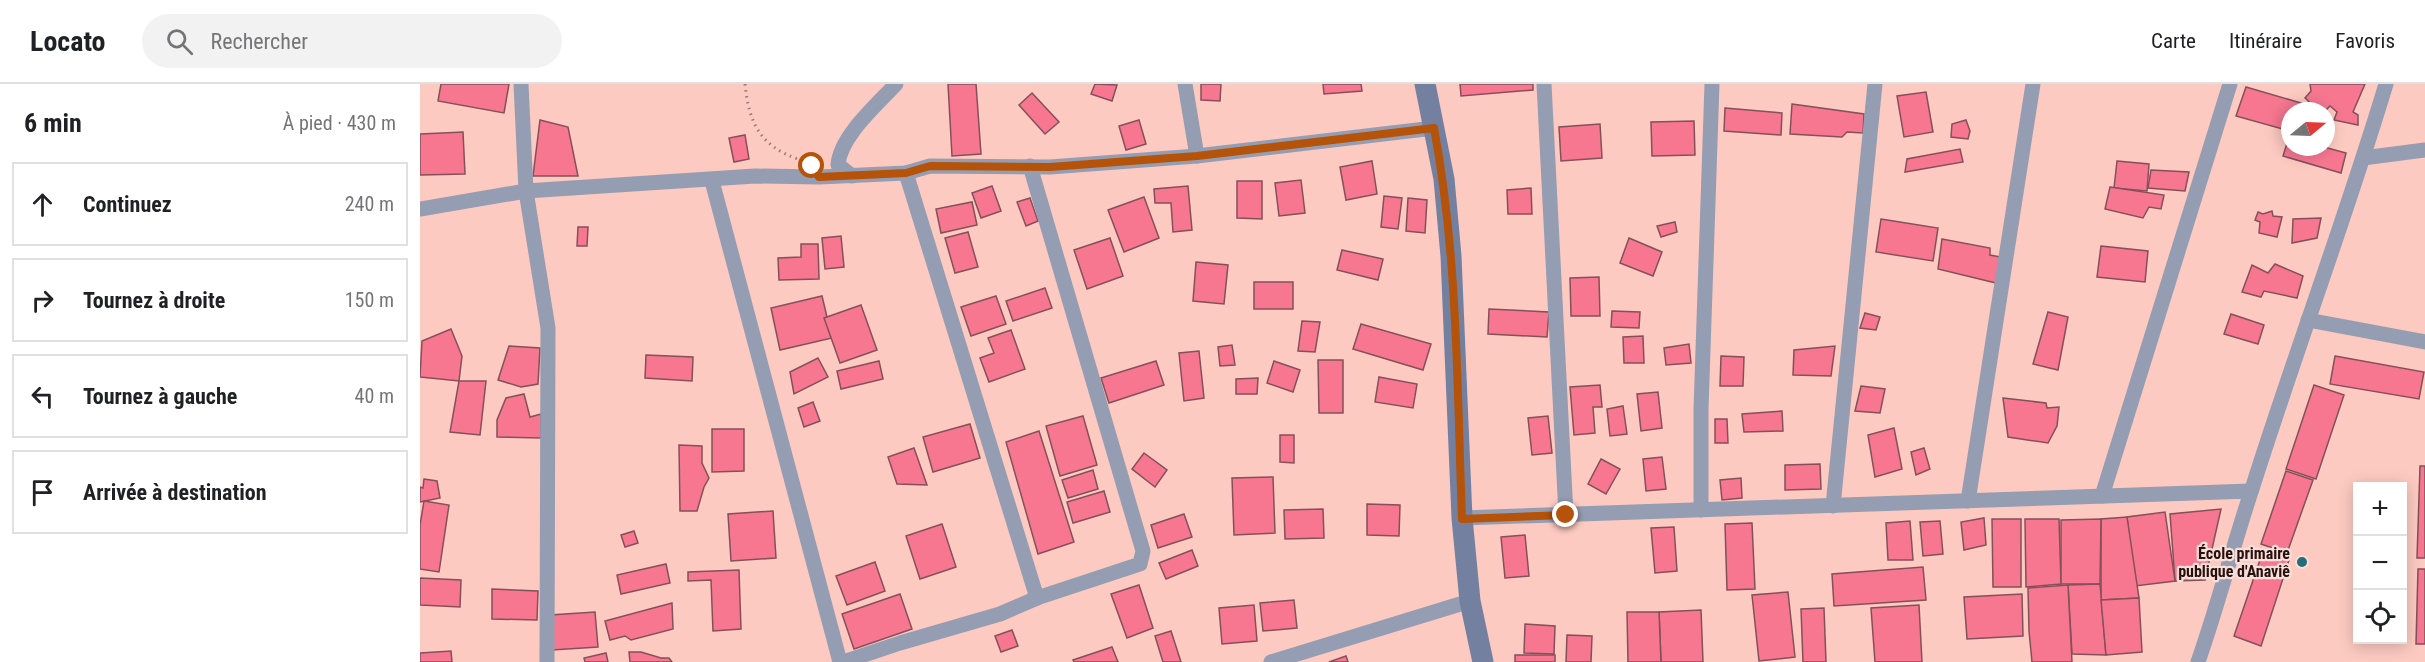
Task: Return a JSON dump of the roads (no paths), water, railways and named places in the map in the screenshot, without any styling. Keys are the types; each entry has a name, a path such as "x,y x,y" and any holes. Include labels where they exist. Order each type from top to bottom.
{"main road":[{"path":"1425,84 1444,179 1451,256 1462,519 1470,601 1483,662"}],"street":[{"path":"521,84 526,191 548,328 547,662"},
{"path":"852,176 838,165 839,152 847,139 896,84"},
{"path":"1185,84 1197,156"},
{"path":"1544,84 1566,515"},
{"path":"1701,510 1701,397 1712,84"},
{"path":"1833,506 1875,84"},
{"path":"1968,501 2033,84"},
{"path":"2102,496 2230,84"},
{"path":"2198,662 2251,491 2364,158 2385,84"},
{"path":"420,209 526,191 755,177 906,173 930,166 1050,167 1197,156 1434,128"},
{"path":"2364,158 2425,150"},
{"path":"711,181 842,662 1000,614 1037,598 1140,564 1143,551 1030,166"},
{"path":"906,173 1037,598"},
{"path":"2308,320 2425,342"},
{"path":"1462,519 2251,491"},
{"path":"1271,662 1470,601"}],"place":[{"name":"École primaire publique d'Anaviê","path":"2302,562"}]}
